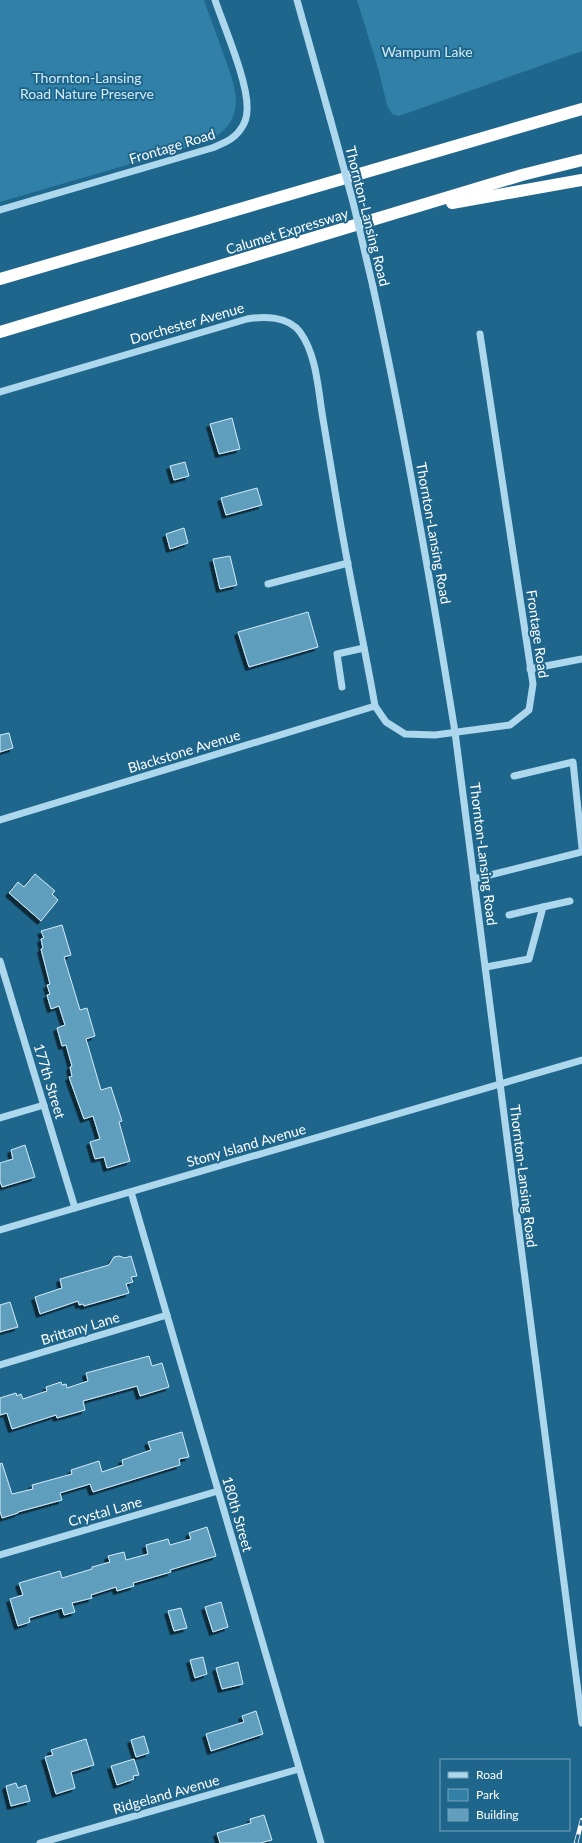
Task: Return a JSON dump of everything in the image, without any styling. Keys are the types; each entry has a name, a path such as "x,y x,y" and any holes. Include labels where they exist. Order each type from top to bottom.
{"highway":[{"path":"0,279 532,125 582,109"},
{"path":"532,125 582,114"},
{"name":"Calumet Expressway","path":"0,332 522,175 582,160"},
{"path":"396,214 582,180"}],"street":[{"name":"Frontage Road","path":"0,210 212,148 233,138 244,122 247,110 246,97 244,83 215,0"},
{"name":"Thornton-Lansing Road","path":"297,0 353,202 395,387 425,552 455,732 582,1723"},
{"name":"Dorchester Avenue","path":"0,392 247,318 270,317 281,320 299,331 308,350 316,377 338,506"},
{"name":"Frontage Road","path":"338,506 375,706 386,722 405,734 435,735 510,724 529,710 533,684 480,334"},
{"path":"268,584 348,563"},
{"path":"342,687 337,654 364,648"},
{"path":"530,669 582,659"},
{"name":"Blackstone Avenue","path":"0,820 375,706"},
{"path":"514,776 573,762 582,848"},
{"path":"474,879 582,852"},
{"path":"508,915 570,901"},
{"path":"486,967 529,959 543,907"},
{"name":"177th Street","path":"0,961 75,1208"},
{"name":"Stony Island Avenue","path":"0,1230 582,1060"},
{"path":"0,1118 44,1105"},
{"name":"180th Street","path":"131,1192 321,1843"},
{"name":"Brittany Lane","path":"0,1365 167,1315"},
{"name":"Crystal Lane","path":"0,1555 218,1491"},
{"name":"Ridgeland Avenue","path":"40,1843 299,1769"}],"green space":[{"name":"Thornton-Lansing Road Nature Preserve","path":"0,0 204,0 235,90 236,102 230,123 222,132 209,141 0,202"},
{"name":"Wampum Lake","path":"357,0 582,0 582,51 399,116 392,114 387,105 378,68"}],"building":[{"path":"232,418 240,449 219,454 210,424"},
{"path":"185,462 189,476 174,480 170,466"},
{"path":"257,488 262,505 226,515 221,498"},
{"path":"184,528 188,543 170,549 166,534"},
{"path":"230,556 237,585 220,589 213,559"},
{"path":"308,612 318,647 249,667 238,632"},
{"path":"9,733 13,748 0,752 0,735"},
{"path":"35,874 55,891 52,894 58,900 41,921 9,893 18,882 24,887"},
{"path":"62,925 71,955 64,957 80,1010 87,1008 95,1036 86,1039 101,1090 111,1087 122,1121 119,1122 130,1161 107,1168 104,1157 95,1159 90,1142 100,1139 93,1116 84,1119 69,1077 72,1076 70,1067 72,1066 66,1045 62,1046 57,1028 65,1025 59,1006 51,1009 47,995 50,994 47,985 50,984 41,949 43,948 41,939 44,938 41,931"},
{"path":"25,1145 35,1177 2,1187 0,1181 0,1163 13,1159 11,1150"},
{"path":"119,1256 125,1258 131,1256 137,1276 131,1277 133,1282 126,1284 129,1293 84,1306 83,1304 79,1305 78,1301 40,1314 35,1297 62,1288 60,1279 109,1265 114,1257"},
{"path":"10,1302 18,1327 0,1332 0,1305"},
{"path":"149,1356 152,1366 162,1363 169,1387 140,1396 137,1386 83,1401 85,1410 57,1418 56,1415 12,1429 7,1413 0,1415 0,1398 16,1393 17,1396 21,1394 23,1399 47,1391 46,1387 61,1382 62,1385 66,1384 67,1388 88,1381 86,1373"},
{"path":"182,1432 189,1457 179,1459 180,1465 93,1492 90,1484 60,1493 62,1500 2,1518 0,1511 0,1464 2,1463 12,1494 33,1489 32,1485 72,1474 71,1470 99,1461 102,1472 123,1465 122,1460 151,1450 148,1442"},
{"path":"207,1527 216,1556 170,1570 171,1572 133,1583 134,1586 117,1591 116,1587 91,1595 92,1598 72,1603 75,1612 64,1615 62,1608 29,1618 30,1622 18,1626 10,1599 23,1595 19,1583 60,1571 62,1578 110,1562 108,1556 124,1552 126,1560 148,1554 146,1545 168,1539 170,1545 191,1539 189,1533"},
{"path":"221,1602 228,1627 213,1632 205,1607"},
{"path":"181,1608 187,1628 174,1631 168,1611"},
{"path":"203,1657 207,1674 195,1678 190,1660"},
{"path":"238,1662 243,1684 222,1689 216,1668"},
{"path":"256,1711 263,1734 211,1751 206,1734 244,1722 242,1716"},
{"path":"144,1736 149,1753 136,1757 131,1740"},
{"path":"86,1739 94,1765 71,1772 75,1788 56,1794 45,1757 53,1755 51,1750"},
{"path":"134,1759 139,1775 133,1776 134,1779 117,1785 111,1766"},
{"path":"16,1783 18,1788 26,1785 30,1801 11,1806 6,1786"},
{"path":"264,1815 272,1840 260,1843 220,1843 217,1833 251,1823 250,1819"}],"railway":[{"path":"576,1843 582,1820"}]}
